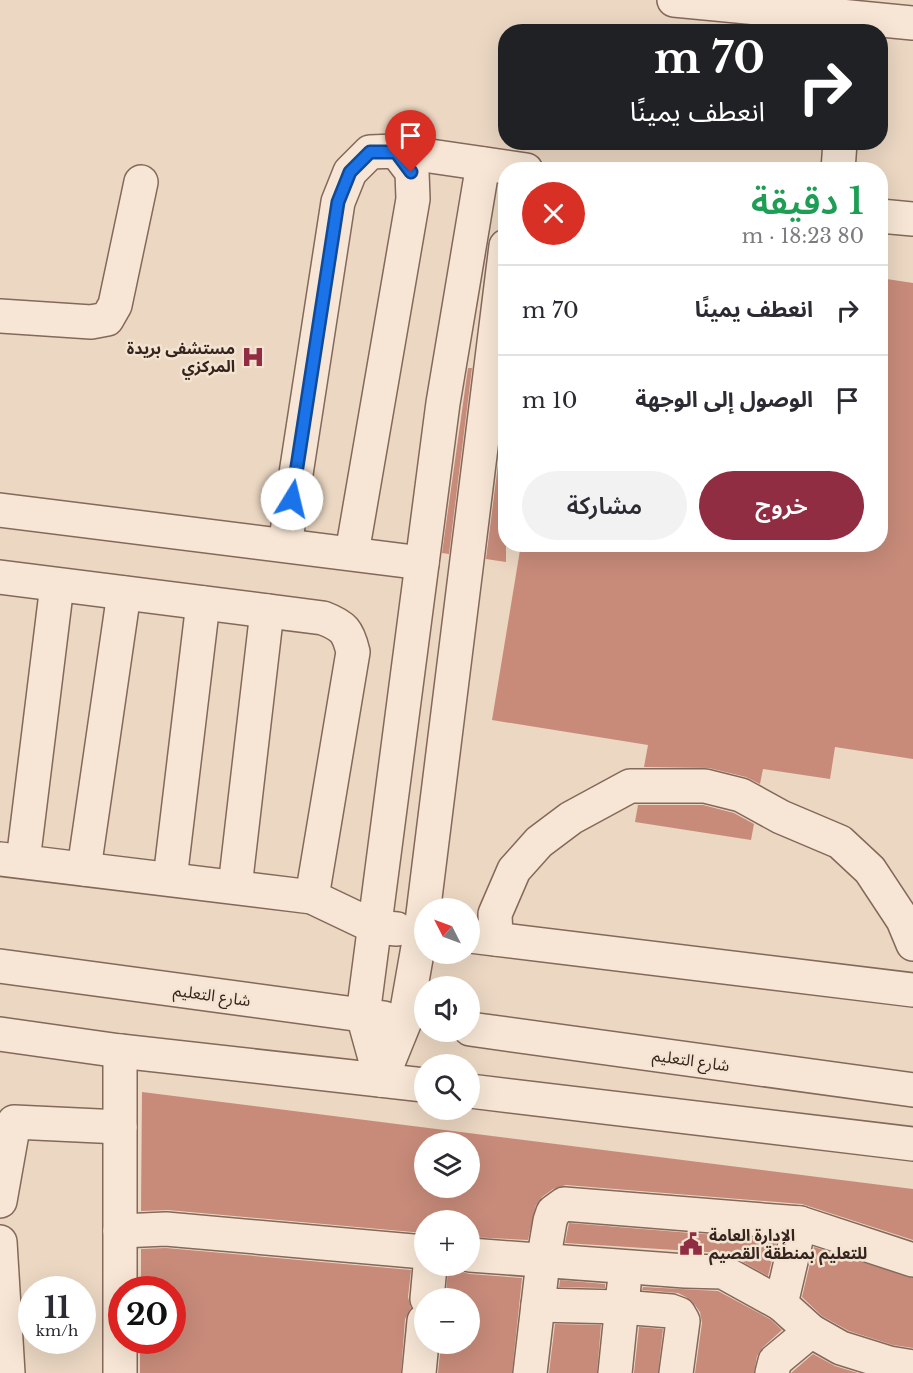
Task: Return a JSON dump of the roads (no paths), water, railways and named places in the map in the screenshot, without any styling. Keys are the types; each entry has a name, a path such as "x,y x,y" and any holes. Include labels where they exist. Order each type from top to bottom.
{"street":[{"path":"674,0 755,4 913,23"},
{"path":"285,545 338,202 350,172 370,152 396,152 498,166"},
{"path":"352,552 413,199 411,172 396,152"},
{"path":"381,1080 363,1015 443,403 483,164"},
{"path":"0,316 91,322 107,319 115,305 141,182"},
{"path":"888,217 913,219"},
{"path":"427,898 498,310"},
{"path":"0,510 352,552 422,563"},
{"path":"0,577 323,618 338,623 349,635 353,652 312,897"},
{"path":"57,585 11,860 312,897 375,927 414,929"},
{"path":"84,869 124,593"},
{"path":"170,879 203,603"},
{"path":"235,887 267,611"},
{"path":"403,713 447,718"},
{"path":"913,944 903,920 870,870 840,842 781,817 741,795 705,786 630,786 571,818 539,842 514,870 483,937 913,990"},
{"name":"شارع التعليم","path":"0,966 414,1022"},
{"path":"381,1080 414,1024"},
{"name":"شارع التعليم","path":"480,1030 913,1090"},
{"path":"0,1034 120,1051 414,1084"},
{"path":"120,1051 120,1373"},
{"path":"480,1092 913,1144"},
{"path":"0,1201 7,1121 120,1127"},
{"path":"530,1373 543,1262 554,1212 564,1204 800,1223 913,1260"},
{"path":"781,1304 800,1223"},
{"path":"120,1231 166,1229 414,1250"},
{"path":"0,1242 8,1373"},
{"path":"480,1256 543,1262 723,1272 781,1304 811,1331 841,1348 889,1363 913,1367"},
{"path":"615,1373 626,1267"},
{"path":"538,1305 621,1307 671,1311 679,1314 682,1321 676,1373"},
{"path":"772,1373 776,1361 811,1331"},
{"path":"419,1373 421,1354"}],"place":[{"name":"مستشفى بريدة المركزي","path":"253,357"},
{"name":"الإدارة العامة للتعليم بمنطقة القصيم","path":"691,1244"}]}
